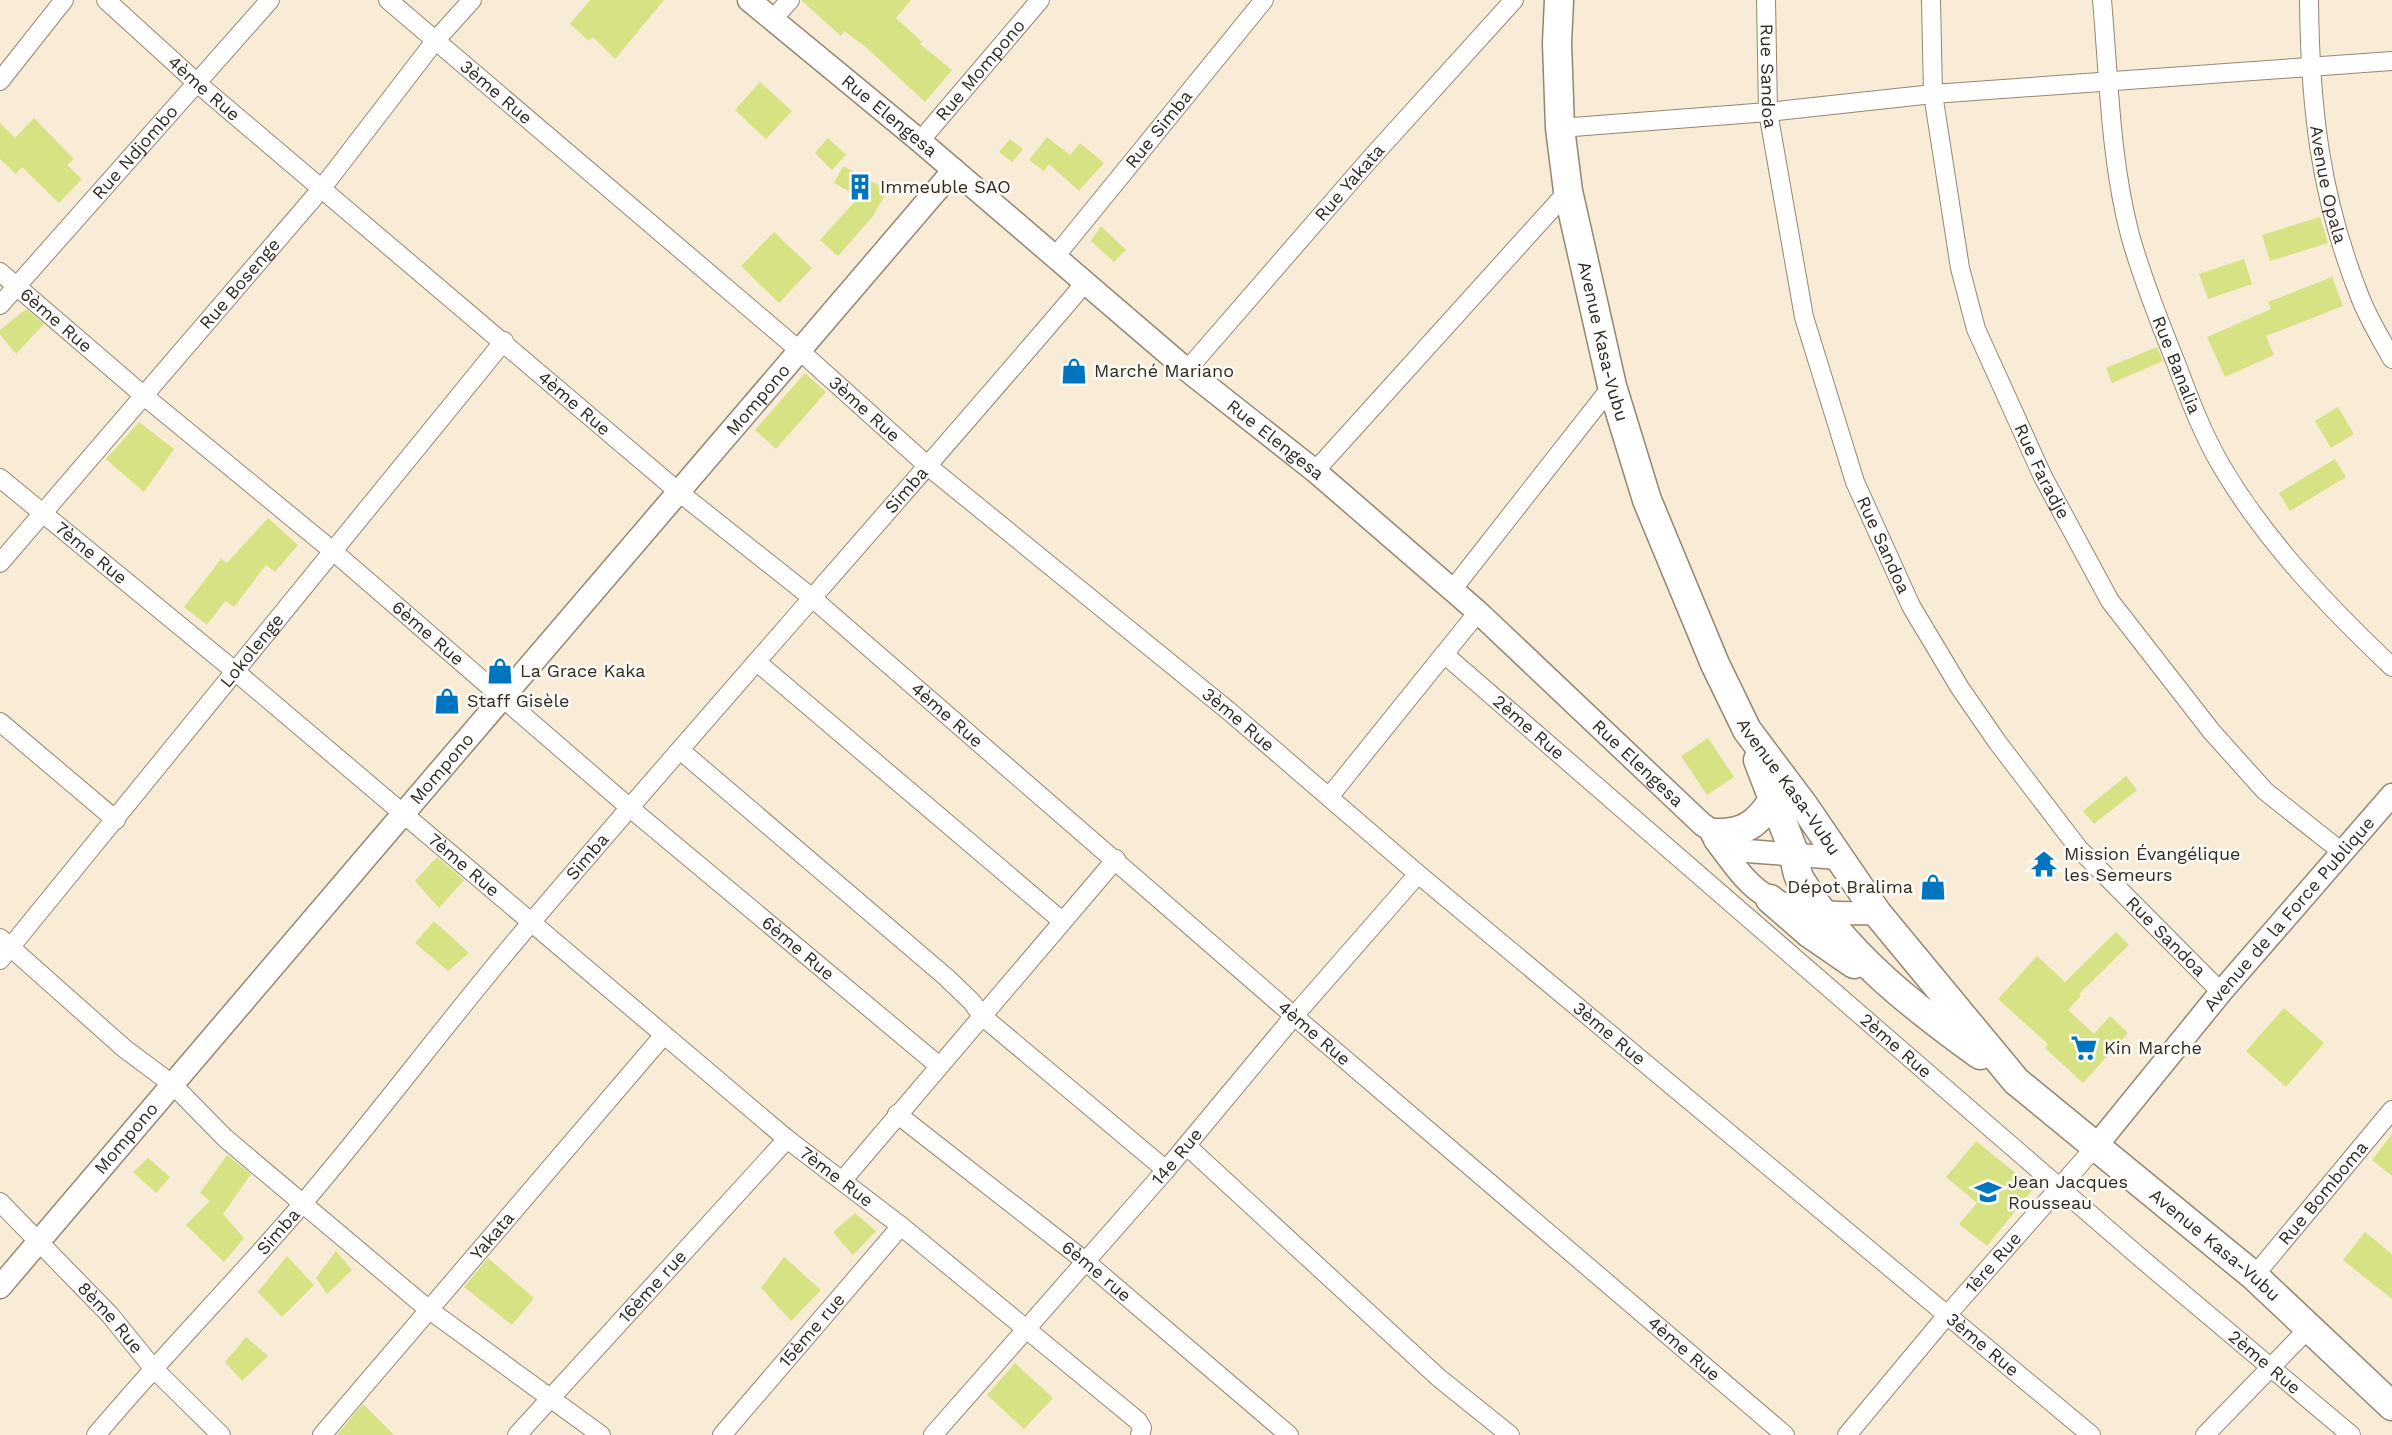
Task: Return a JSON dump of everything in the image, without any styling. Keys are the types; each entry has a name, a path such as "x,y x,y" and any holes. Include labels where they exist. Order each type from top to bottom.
{"main road":[{"name":"Avenue Kasa-Vubu","path":"1559,0 1557,43 1560,128 1568,191 1612,386 1647,500 1715,664 1747,730 1804,806 1877,913 2016,1081 2254,1276 2389,1396"},
{"path":"1747,730 1795,856 1799,879 1824,912 1854,949 1911,1005 2016,1081"},
{"path":"1709,829 1731,834 1753,826 1773,800"},
{"path":"1770,899 1809,933 1898,993"}],"street":[{"path":"0,81 64,0"},
{"name":"4ème Rue","path":"106,0 197,83 504,341 680,493 811,597 1116,859 1294,1016 1785,1435"},
{"name":"Rue Ndjombo","path":"0,305 15,285 270,0"},
{"name":"3ème Rue","path":"388,0 800,351 929,467 1230,711 1419,873 2091,1435"},
{"name":"Rue Bosenge","path":"0,563 41,512 322,189 435,41 472,0"},
{"name":"Rue Elengesa","path":"749,0 920,141 1187,370 1315,471 1478,612 1709,829"},
{"path":"772,20 790,0"},
{"name":"Rue Mompono","path":"920,141 1040,0"},
{"name":"Rue Simba","path":"1054,258 1264,0"},
{"name":"Rue Yakata","path":"1187,370 1370,159 1514,0"},
{"name":"Rue Sandoa","path":"1767,0 1768,112 1804,317 1855,482 1911,606 1960,688 1998,744 2079,849 2221,992"},
{"name":"Rue Faradje","path":"1931,0 1933,94 1960,268 1976,329 2049,488 2110,601 2212,732 2265,791 2342,852"},
{"name":"Rue Banalia","path":"2102,0 2116,163 2130,234 2152,303 2192,405 2216,456 2271,538 2331,609 2392,667"},
{"name":"Avenue Opala","path":"2309,0 2310,68 2316,140 2337,231 2361,299 2392,358"},
{"path":"1560,128 1768,112 1933,94 2109,80 2310,68 2392,60"},
{"name":"Mompono","path":"0,1287 954,170"},
{"path":"1315,471 1568,191"},
{"name":"6ème Rue","path":"0,272 143,395 334,552 630,808 938,1065"},
{"name":"Simba","path":"96,1435 153,1368 303,1204 532,921 757,663 811,597 929,467 1084,284"},
{"name":"Lokolenge","path":"4,948 116,820 504,341"},
{"path":"1452,590 1612,386"},
{"name":"7ème Rue","path":"0,478 236,672 532,921 663,1036 788,1139 901,1226 1026,1329 1139,1428"},
{"path":"1329,797 1478,612"},
{"name":"2ème Rue","path":"1444,654 2060,1188 2351,1435"},
{"path":"757,663 1062,921"},
{"path":"0,722 116,820"},
{"path":"680,750 928,962 972,1002 982,1016 1166,1170"},
{"name":"Avenue de la Force Publique","path":"2096,1146 2221,992 2392,795"},
{"path":"1709,829 1748,851 1838,858"},
{"path":"1709,829 1740,872 1770,899 1824,912 1877,913"},
{"path":"842,1181 938,1065 1116,859"},
{"name":"14e Rue","path":"933,1435 1166,1170 1294,1016 1419,873"},
{"path":"4,948 125,1049 172,1084 225,1138 428,1309 601,1435"},
{"name":"Yakata","path":"322,1435 663,1036"},
{"name":"Rue Bomboma","path":"2254,1276 2392,1110"},
{"name":"6ème rue","path":"897,1114 1085,1261 1289,1435"},
{"name":"16ème rue","path":"517,1435 788,1139"},
{"path":"1186,1146 1438,1378 1510,1435"},
{"name":"1ère Rue","path":"1847,1435 1948,1314 2096,1146"},
{"name":"8ème Rue","path":"0,1202 110,1315 153,1368 221,1435"},
{"name":"15ème rue","path":"722,1435 901,1226"},
{"path":"2205,1435 2310,1327"}],"building":[{"path":"590,0 664,0 615,59 593,37 589,41 570,24"},
{"path":"801,0 911,0 896,18 922,42 920,44 952,70 925,102 867,48 844,31 841,36"},
{"path":"760,82 792,111 766,139 735,110"},
{"path":"34,118 74,159 67,165 82,179 59,203 22,167 16,174 0,159 0,123 15,138"},
{"path":"1047,137 1070,155 1080,143 1104,163 1079,191 1049,164 1044,171 1029,160"},
{"path":"828,138 846,155 832,170 815,153"},
{"path":"1010,139 1023,149 1012,162 999,152"},
{"path":"843,166 888,190 873,216 838,256 820,240 859,197 834,183"},
{"path":"2320,217 2328,243 2270,261 2262,235"},
{"path":"1101,226 1126,250 1114,262 1091,241"},
{"path":"774,232 812,268 779,303 741,266"},
{"path":"2244,259 2252,284 2208,299 2199,274"},
{"path":"2332,277 2343,306 2266,336 2274,355 2225,377 2207,337 2271,309 2268,302"},
{"path":"26,309 44,324 16,354 0,334 0,330"},
{"path":"2157,347 2163,361 2112,383 2106,368"},
{"path":"805,373 826,392 776,449 755,430"},
{"path":"2338,407 2354,434 2331,448 2315,421"},
{"path":"139,422 174,449 144,492 106,459"},
{"path":"2335,459 2346,477 2290,511 2279,493"},
{"path":"268,518 298,545 275,572 266,565 234,607 225,601 207,625 184,607 221,559 227,563"},
{"path":"1708,738 1734,777 1707,795 1681,756"},
{"path":"2126,776 2137,790 2094,824 2083,811"},
{"path":"437,857 464,880 439,908 415,881"},
{"path":"434,921 469,953 448,971 415,943"},
{"path":"2116,932 2129,945 2079,994 2081,996 2068,1010 2094,1034 2110,1016 2128,1033 2083,1083 2045,1048 2048,1044 1998,999 2037,956 2065,982"},
{"path":"2284,1008 2324,1043 2286,1087 2246,1051"},
{"path":"2392,1134 2392,1176 2372,1160"},
{"path":"1976,1141 2034,1188 1987,1246 1959,1224 1977,1203 1946,1177"},
{"path":"227,1155 251,1174 223,1214 244,1238 224,1262 186,1225 210,1201 200,1193"},
{"path":"148,1158 170,1177 156,1193 133,1172"},
{"path":"855,1213 876,1231 853,1255 833,1232"},
{"path":"2365,1232 2392,1254 2392,1299 2343,1260"},
{"path":"336,1251 352,1270 327,1294 316,1278"},
{"path":"287,1256 314,1285 282,1317 258,1292"},
{"path":"784,1257 821,1290 791,1321 761,1288"},
{"path":"488,1258 534,1298 512,1325 464,1287"},
{"path":"246,1337 268,1356 242,1381 225,1362"},
{"path":"1015,1363 1053,1398 1024,1429 987,1395"},
{"path":"363,1404 394,1435 337,1435"}],"place":[{"name":"Immeuble SAO","path":"860,187"},
{"name":"Marché Mariano","path":"1074,371"},
{"name":"La Grace Kaka","path":"500,671"},
{"name":"Staff Gisèle","path":"447,701"},
{"name":"Mission Évangélique les Semeurs","path":"2044,864"},
{"name":"Dépot Bralima","path":"1933,887"},
{"name":"Kin Marche","path":"2084,1048"},
{"name":"Jean Jacques Rousseau","path":"1988,1192"}]}
